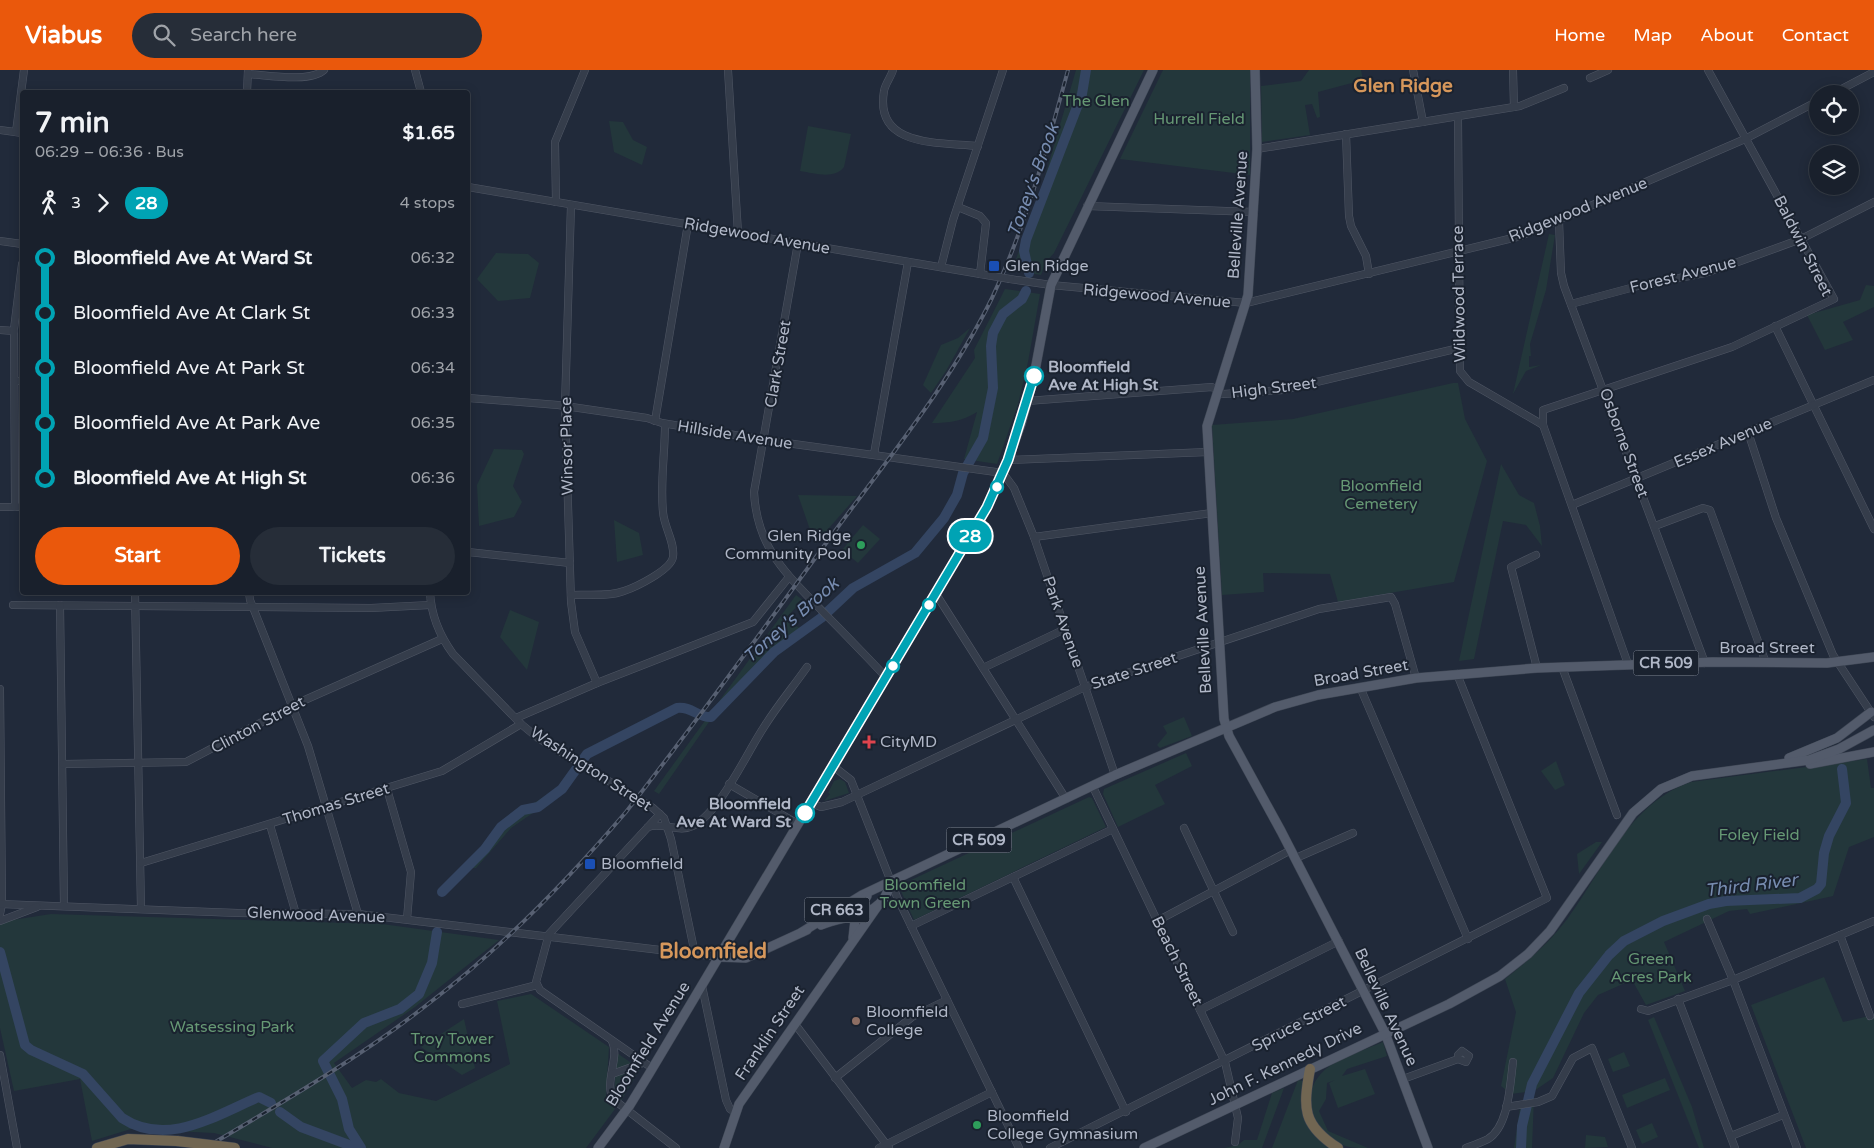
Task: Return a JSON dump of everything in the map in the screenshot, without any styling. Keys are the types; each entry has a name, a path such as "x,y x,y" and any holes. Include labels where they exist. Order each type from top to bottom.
{"highway":[{"path":"1310,1069 1305,1096 1307,1117 1318,1134 1338,1148"},
{"path":"97,1148 114,1141 145,1139 235,1148"}],"main road":[{"name":"Bloomfield Avenue","path":"598,1148 626,1110 702,986 979,522 1003,473 1027,401 1051,285 1153,70"},
{"name":"Belleville Avenue","path":"1255,70 1257,149 1246,303 1207,426 1219,643 1226,727 1294,854 1385,1033 1428,1148"},
{"name":"Broad Street","path":"802,932 872,890 1116,775 1275,707 1318,695 1416,678 1536,668 1704,662 1836,662 1874,657"},
{"path":"1772,762 1803,754 1824,745 1873,715"},
{"name":"John F. Kennedy Drive","path":"1466,994 1512,961 1541,934 1557,915 1629,810 1648,792 1660,784 1691,772 1772,762 1822,751 1851,738 1874,724"},
{"name":"John F. Kennedy Drive","path":"1144,1148 1500,976 1539,943 1561,918 1633,813 1651,796 1671,784 1692,776 1793,763 1824,755 1854,742 1874,730"},
{"path":"1753,769 1825,762 1874,752"},
{"name":"CR 509","path":"877,907 888,892 891,881"},
{"name":"Franklin Street","path":"851,941 855,930 855,916 859,903 872,890"},
{"name":"Broad Street","path":"719,957 746,958 837,918 868,913 877,907"},
{"name":"Franklin Street","path":"724,1148 739,1104 851,941 877,907"}],"street":[{"path":"22,90 24,70"},
{"path":"247,90 248,72 309,77 320,74 324,70"},
{"path":"415,70 420,90"},
{"path":"556,202 555,142 584,70"},
{"path":"726,70 738,232"},
{"path":"893,70 884,90 883,100 885,115 891,128 908,138 978,146"},
{"path":"941,267 958,207 1003,70"},
{"path":"1413,70 1423,122"},
{"path":"1513,70 1514,107"},
{"path":"1590,78 1608,70"},
{"name":"Baldwin Street","path":"1708,70 1802,238 1834,300 1775,326"},
{"path":"1849,85 1874,72"},
{"path":"1257,149 1514,107 1564,88"},
{"name":"Ridgewood Avenue","path":"470,188 1010,279 1051,285 1246,303 1458,253 1530,233 1745,139 1809,106"},
{"name":"Wildwood Terrace","path":"1458,117 1459,348 1462,376 1543,425"},
{"path":"0,130 19,132"},
{"path":"1346,134 1349,216 1351,226 1366,256 1370,274"},
{"name":"Forest Avenue","path":"1571,304 1638,286 1705,273 1802,238 1874,202"},
{"name":"Winsor Place","path":"571,205 565,406 571,595 575,632 597,683"},
{"path":"1088,206 1254,212"},
{"path":"958,207 980,216 986,223 980,274"},
{"name":"Osborne Street","path":"1556,222 1561,272 1571,304 1704,662"},
{"path":"655,421 688,224"},
{"path":"0,241 20,244"},
{"name":"Clark Street","path":"798,243 765,440 754,492 755,506 767,545 789,577 886,678"},
{"path":"874,454 908,262"},
{"path":"0,507 19,507 19,381 14,331 20,281"},
{"path":"1628,664 1543,425 1543,410 1732,347 1775,326 1874,529"},
{"path":"0,330 14,331"},
{"name":"High Street","path":"1027,401 1212,387 1223,394 1283,390 1459,348"},
{"name":"Essex Avenue","path":"1572,505 1874,380"},
{"name":"Hillside Avenue","path":"470,398 565,406 765,440 1003,473"},
{"path":"571,595 623,592 663,571 670,564 673,557 672,546 665,527 662,510 665,424"},
{"path":"1748,432 1776,518 1836,662 1873,715"},
{"path":"1008,460 1018,462 1208,452"},
{"name":"Park Avenue","path":"1003,473 1014,488 1034,537 1064,629 1116,775"},
{"path":"1655,526 1703,508 1710,510 1766,663"},
{"path":"1034,537 1212,513"},
{"path":"470,552 570,564"},
{"path":"1536,555 1511,567 1536,668"},
{"name":"Thomas Street","path":"142,864 442,771 519,721 597,683 753,622 789,577"},
{"path":"936,594 1066,799"},
{"path":"135,595 142,864 141,910"},
{"path":"250,595 308,746 328,807 358,914"},
{"name":"Washington Street","path":"430,595 430,605 442,639 453,654 519,721 538,738 660,814 668,828 671,839 695,954"},
{"name":"State Street","path":"811,803 818,806 828,806 842,802 857,793 1085,687 1319,609 1391,597 1396,604 1416,678"},
{"path":"13,605 371,608 430,605"},
{"path":"60,605 64,906"},
{"path":"983,668 1064,629"},
{"name":"Clinton Street","path":"63,764 186,762 292,706 442,639"},
{"path":"668,828 687,828 694,825 714,809 766,724 807,667"},
{"path":"1562,667 1617,815"},
{"name":"Spruce Street","path":"1050,1148 1126,1112 1547,898 1457,674"},
{"path":"1360,687 1468,939"},
{"path":"0,689 0,914"},
{"path":"833,766 849,776 911,926 1019,1148"},
{"path":"729,784 798,824"},
{"name":"Beach Street","path":"1093,787 1225,1062 1238,1118 1235,1142"},
{"path":"387,789 411,872 407,919"},
{"path":"652,1068 540,990 536,977 547,938 660,814"},
{"path":"270,825 296,914"},
{"name":"Washington Street","path":"648,827 661,825 668,828"},
{"path":"1184,828 1215,890 1233,932"},
{"path":"911,926 1113,829"},
{"path":"1157,921 1215,890 1294,854 1353,833"},
{"path":"1013,877 1126,1112"},
{"name":"Glenwood Avenue","path":"1,904 141,910 358,914 719,957"},
{"path":"0,921 42,905"},
{"path":"1707,919 1733,980 1797,1148"},
{"path":"1641,1008 1648,1012 1678,999 1733,980 1874,921"},
{"path":"1840,935 1870,1016"},
{"path":"1200,1010 1339,941"},
{"path":"462,1004 537,985"},
{"path":"702,986 726,1100 730,1109 736,1113"},
{"path":"1678,999 1736,1148"},
{"path":"835,1078 912,1017 947,1000"},
{"path":"795,1024 888,1146"},
{"path":"610,1039 614,1048 611,1096 626,1110 676,1148"},
{"path":"1506,1107 1538,1102 1552,1096 1573,1058 1592,1048 1632,1148"},
{"path":"0,1055 17,1148"},
{"path":"1403,1079 1458,1059"},
{"path":"612,1074 643,1062"},
{"path":"1466,1148 1492,1136 1497,1130 1506,1107 1514,1062"},
{"path":"879,1148 888,1146 992,1092"},
{"path":"1731,1136 1783,1115"}],"green space":[{"name":"The Glen","path":"1076,70 1144,70 1054,253 1045,263 1041,275 1012,270 1041,190"},
{"name":"Hurrell Field","path":"1163,70 1250,70 1250,175 1120,159"},
{"path":"1309,70 1361,70 1363,80 1318,92 1320,117 1317,118 1312,104 1305,105 1310,135 1262,142 1261,86 1301,81"},
{"path":"609,121 623,122 633,140 647,147 642,165 614,152"},
{"path":"808,126 851,134 844,167 840,171 824,175 800,171"},
{"path":"1549,234 1555,235 1546,290 1530,344 1531,356 1529,356 1529,367 1541,365 1526,371 1513,394"},
{"path":"496,253 528,254 539,263 530,298 498,301 477,279"},
{"path":"1866,285 1874,286 1874,307 1843,322 1853,340 1825,350 1807,315 1860,300"},
{"path":"1005,289 1040,294 1028,362 1018,404 997,464 964,459 977,412 956,421 932,423 975,358 974,350"},
{"path":"970,328 946,371 931,393 923,385 941,345 958,338"},
{"name":"Bloomfield Cemetery","path":"1458,383 1465,419 1487,461 1454,582 1338,602 1330,574 1263,573 1264,592 1222,595 1212,425 1293,419"},
{"path":"494,449 522,450 524,454 513,486 522,502 514,517 479,526 477,485"},
{"path":"1501,464 1519,495 1534,503 1540,526 1542,546 1526,525 1503,521 1474,659 1459,661"},
{"path":"798,495 857,496 815,544"},
{"path":"614,520 639,533 643,555 617,562"},
{"name":"Glen Ridge Community Pool","path":"863,525 880,539 858,563 842,550"},
{"path":"796,595 803,600 784,620 800,628 803,633 777,651 709,722 659,794 654,791"},
{"path":"510,610 539,622 527,670 500,637"},
{"path":"1184,717 1192,736 1160,748 1157,745 1167,733 1163,726"},
{"path":"1186,753 1192,766 1155,785 1165,804 1118,827 1103,794 1104,789"},
{"name":"Foley Field","path":"1867,759 1871,788 1874,788 1874,837 1849,847 1833,896 1750,914 1747,909 1729,911 1664,942 1685,991 1646,1005 1632,980 1598,995 1584,1013 1553,1078 1534,1091 1511,1094 1501,1086 1516,1012 1505,979 1538,951 1561,927 1606,859 1634,821 1651,805 1669,792 1691,782"},
{"path":"1556,761 1565,785 1555,790 1541,771"},
{"path":"840,779 845,782 849,793 824,801 830,794 828,793 834,781"},
{"path":"552,792 562,793 511,828 476,868 469,868 452,876 509,818"},
{"name":"Bloomfield Town Green","path":"1089,797 1092,798 1106,827 914,920 900,889 911,880"},
{"path":"1596,842 1602,842 1579,874 1577,854"},
{"name":"Watsessing Park","path":"0,904 6,921 51,914 382,924 499,940 415,1007 334,1063 352,1088 366,1080 376,1082 381,1079 399,1093 436,1101 510,1064 497,1001 531,994 609,1047 606,1095 615,1109 586,1148 272,1148 214,1133 131,1129 92,1141 80,1079 14,1091 0,1028"},
{"path":"1824,977 1843,1022 1874,1015 1874,1148 1806,1148 1751,1005"},
{"path":"1654,1017 1692,1107 1704,1148 1699,1148 1648,1020"},
{"name":"Troy Tower Commons","path":"464,1019 475,1068 462,1075 421,1047"},
{"path":"1383,1042 1387,1056 1347,1069 1342,1076 1365,1069 1375,1094 1338,1108 1329,1083 1335,1080 1327,1083 1326,1099 1319,1111 1328,1131 1368,1148 1349,1147 1336,1142 1318,1125 1312,1114 1311,1090 1317,1079 1332,1064"},
{"path":"1624,1052 1630,1066 1613,1072 1608,1059"},
{"path":"617,1053 640,1069 621,1101 614,1093"},
{"path":"1665,1078 1670,1090 1627,1108 1622,1095"},
{"path":"1298,1080 1304,1081 1304,1118 1333,1148 1272,1148"},
{"path":"1284,1088 1262,1148 1224,1148 1238,1145 1244,1140 1257,1140 1272,1093"},
{"path":"1534,1097 1532,1148 1514,1148 1520,1108 1524,1100"},
{"path":"1652,1123 1658,1137 1642,1144 1636,1130"},
{"path":"1586,1135 1605,1137 1608,1147 1585,1148"}],"waterway":[{"name":"Toney's Brook","path":"1029,273 1024,251 1026,240 1082,94 1086,70"},
{"name":"Toney's Brook","path":"442,892 485,849 501,827 523,810 538,807 562,789 587,754 677,708 687,709 703,716 711,717 774,652 821,618 853,588 915,553 944,518 957,495 963,473 983,438 993,388 991,346 993,333 1003,314 1022,299 1026,291"},
{"name":"Third River","path":"1521,1148 1522,1126 1532,1084 1579,993 1609,955 1624,941 1663,921 1709,904 1726,901 1800,898 1817,889 1821,884 1824,853 1829,836 1846,803 1842,769"},
{"name":"Toney's Brook","path":"361,1148 349,1129 342,1099 323,1061 364,1023 400,1009 419,994 432,963 437,932"},
{"path":"0,952 25,1045 31,1050 83,1074 122,1118 139,1126 156,1130 174,1129 191,1126 259,1097 271,1103"},
{"path":"280,1112 301,1127 357,1148"}],"railway":[{"path":"205,1148 347,1062 455,983 532,913 580,864 626,812 706,707 919,418 976,329 1004,271 1025,215 1044,157 1068,70"}],"bus line":[{"name":"28","path":"805,813 987,507 1003,473 1021,424 1034,376"}],"place":[{"name":"Glen Ridge","path":"994,266"},
{"name":"Bloomfield Ave At High St","path":"1034,376"},
{"name":"Glen Ridge Community Pool","path":"861,545"},
{"name":"CityMD","path":"869,742"},
{"name":"Bloomfield Ave At Ward St","path":"805,813"},
{"name":"Bloomfield","path":"590,864"},
{"name":"Bloomfield College","path":"856,1021"},
{"name":"Bloomfield College Gymnasium","path":"977,1125"}],"district":[{"name":"Glen Ridge","path":"1403,86"},
{"name":"Bloomfield","path":"713,951"}],"park label":[{"name":"Green Acres Park","path":"1651,968"}]}
